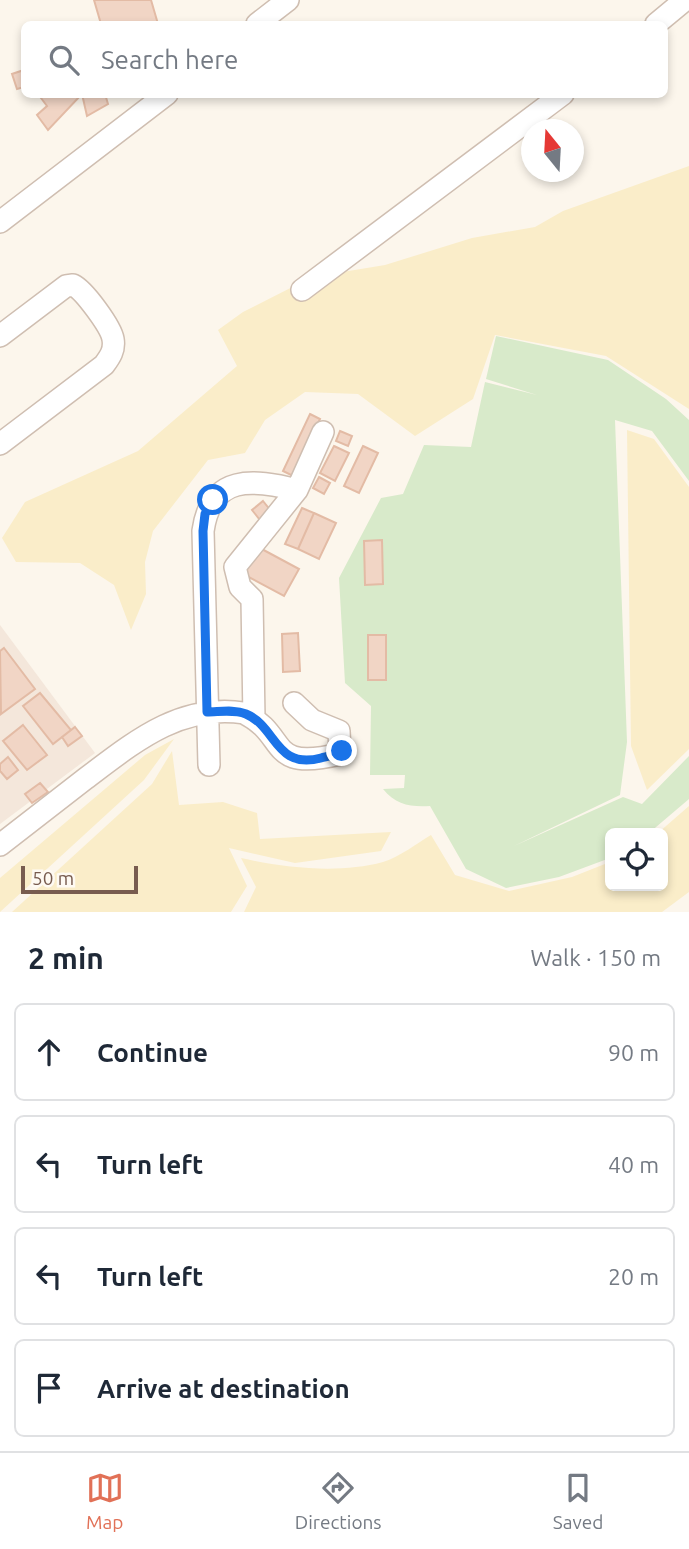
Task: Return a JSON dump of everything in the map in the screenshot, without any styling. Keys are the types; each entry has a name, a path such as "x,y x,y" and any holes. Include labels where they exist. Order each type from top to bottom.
{"street":[{"path":"261,21 288,0"},
{"path":"660,21 685,0"},
{"path":"662,21 689,6"},
{"path":"0,222 162,98"},
{"path":"302,290 558,98"},
{"path":"0,336 66,286 73,285 83,292 110,329 114,341 113,354 104,365 0,444"},
{"path":"254,719 252,597 240,587 235,567 238,559 297,490 323,432"},
{"path":"209,765 203,531 205,514 213,500 237,484 271,484 297,490"},
{"path":"0,845 142,736 173,721 207,712 234,712 254,719 283,752 292,757 313,760 340,754 339,732 312,720 294,703"}],"shaded area":[{"path":"0,625 95,753 0,824"}],"green space":[{"path":"496,336 608,360 666,399 689,420 689,481 652,431 615,420 627,742 620,795 514,846 623,797 642,804 689,756 689,799 655,828 605,828 605,860 559,877 506,888 466,869 430,806 404,804 393,799 383,789 404,788 405,775 370,775 371,706 345,683 339,578 381,498 403,494 424,445 471,447 485,382 537,395 486,379"}],"sand":[{"path":"689,166 689,409 606,356 495,335 473,399 415,436 358,394 305,392 265,420 245,453 208,460 153,531 145,562 146,594 131,630 114,585 80,563 16,562 2,538 25,502 138,451 237,366 218,330 243,312 312,277 385,265 472,238 535,227 563,211"},
{"path":"627,430 654,439 689,487 689,749 647,790 631,746"},
{"path":"174,739 144,780 0,912 0,878 145,755"},
{"path":"172,751 179,805 223,802 257,813 260,839 391,832 381,851 295,863 229,848 247,886 231,912 12,912 152,784"},
{"path":"689,806 689,892 662,912 244,912 256,887 241,858 294,867 330,869 366,866 389,860 431,835 455,875 509,891 572,877 605,864 605,891 668,891 668,828 664,828"}],"building":[{"path":"94,0 151,0 157,21 100,21"},
{"path":"21,71 21,88 17,89 12,74"},
{"path":"41,98 78,98 48,130 37,115 47,106"},
{"path":"83,98 106,98 108,104 87,116"},
{"path":"310,414 320,419 293,476 283,471"},
{"path":"340,431 352,436 348,446 336,441"},
{"path":"334,446 349,453 335,481 320,473"},
{"path":"363,446 378,453 359,493 344,486"},
{"path":"319,477 330,483 324,494 313,488"},
{"path":"263,501 271,511 260,520 252,510"},
{"path":"302,508 314,513 298,549 285,544"},
{"path":"314,513 336,523 319,559 298,549"},
{"path":"382,540 383,584 365,585 364,541"},
{"path":"258,547 299,569 284,596 243,574"},
{"path":"298,633 300,671 283,672 282,634"},
{"path":"368,635 386,635 386,680 368,680"},
{"path":"4,648 35,689 1,714 0,651"},
{"path":"40,693 71,730 53,744 23,706"},
{"path":"23,725 47,755 27,770 3,741"},
{"path":"75,727 82,736 68,746 62,737"},
{"path":"8,757 18,770 7,779 0,771 0,764"},
{"path":"40,783 48,792 32,803 25,794"}],"route":[{"path":"213,500 205,514 203,531 207,712 244,713 254,719 283,752 302,760 340,754 342,751"}]}
